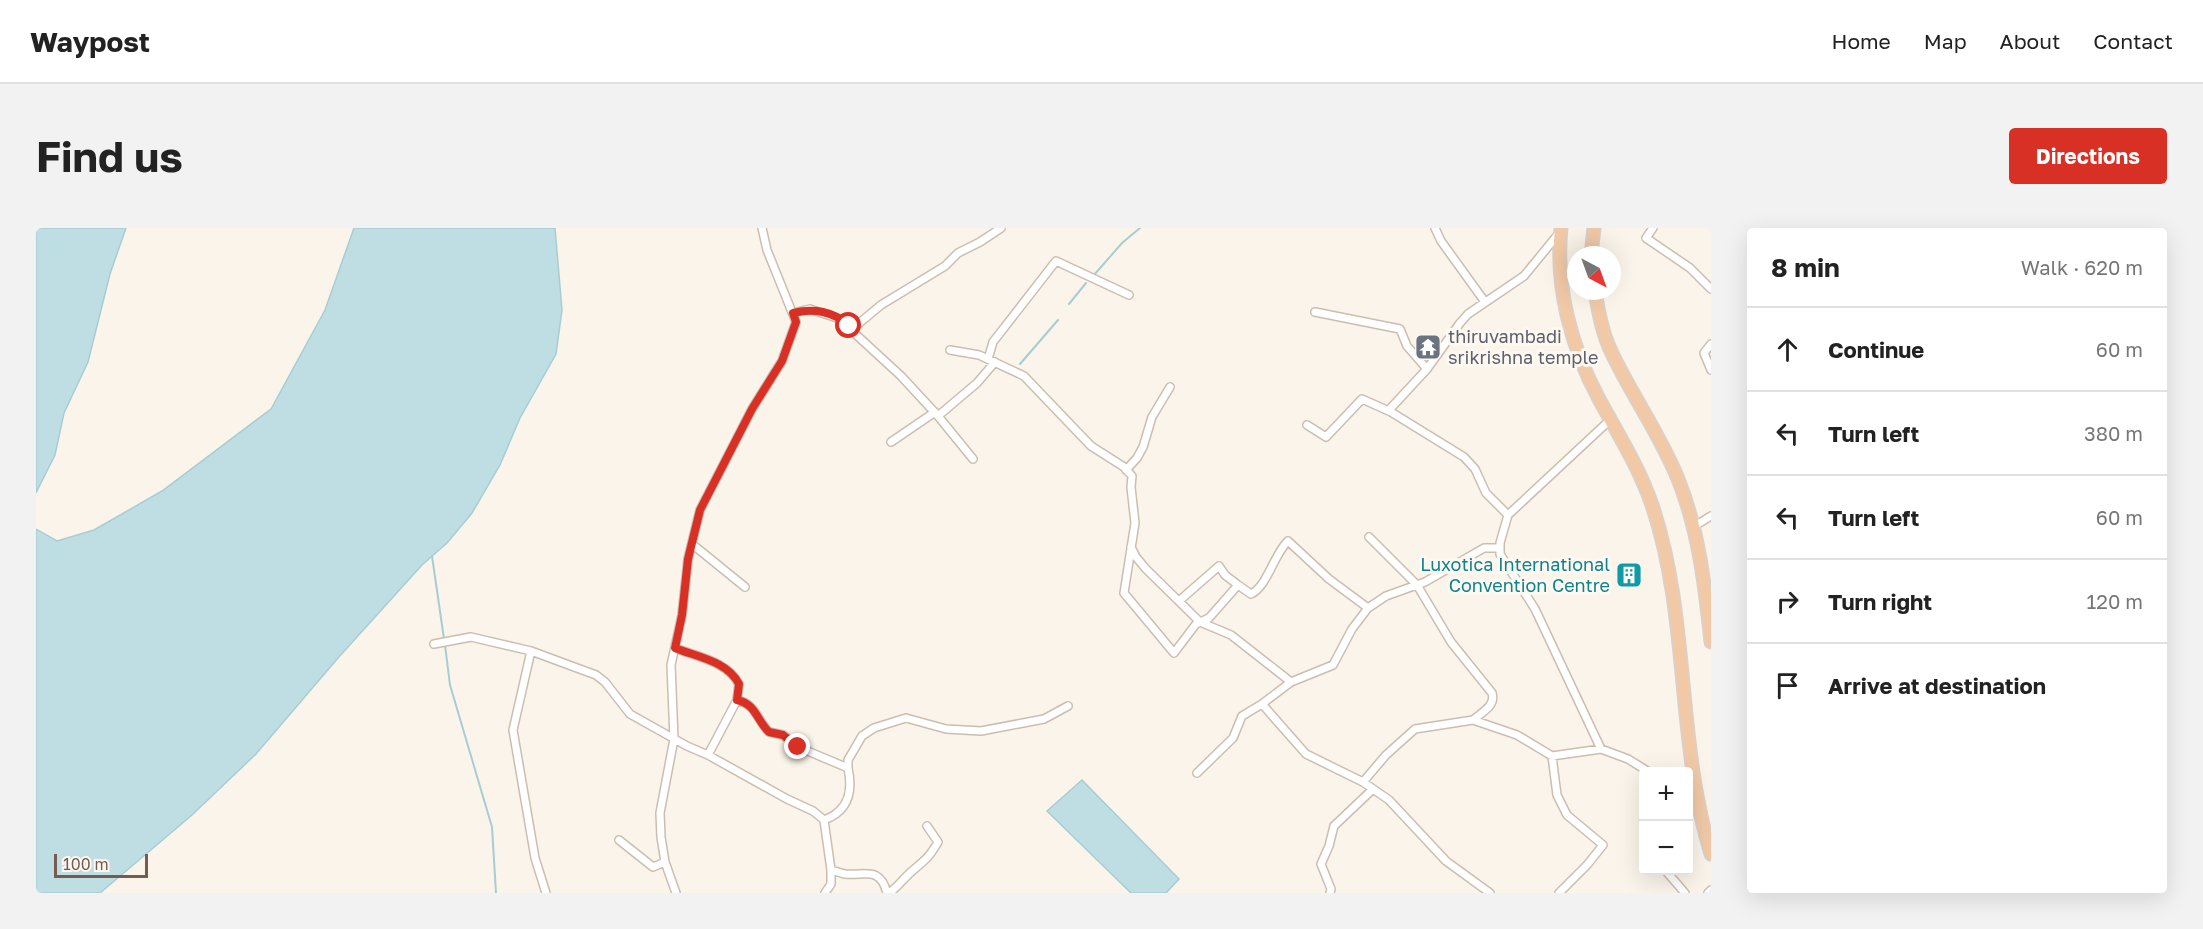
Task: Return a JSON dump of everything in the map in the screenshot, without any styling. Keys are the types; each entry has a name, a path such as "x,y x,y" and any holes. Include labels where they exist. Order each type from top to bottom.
{"highway":[{"path":"1592,246 1594,228"},
{"path":"1561,230 1562,279 1566,312 1582,361 1643,479 1660,533 1676,616 1690,767"},
{"path":"1597,300 1609,348 1664,448 1678,479 1693,527 1706,595 1711,642"},
{"path":"1693,783 1711,855"}],"street":[{"path":"676,893 665,862 660,813 674,739 671,665 692,544 700,510 752,409 782,361 796,322 767,250 762,228"},
{"path":"851,330 881,306 945,266 958,253 1001,228"},
{"path":"1435,228 1441,241 1485,302"},
{"path":"1653,228 1646,238 1690,268 1711,290"},
{"path":"1391,412 1390,409 1396,401 1427,369 1460,322 1468,314 1524,276 1561,230"},
{"path":"891,442 936,414 977,383 991,361 993,342 1056,261 1129,295"},
{"path":"793,313 810,309 843,320 936,414 973,459"},
{"path":"1315,312 1401,329 1407,346 1427,369"},
{"path":"1711,344 1704,353 1711,370"},
{"path":"950,350 980,355 1024,376 1091,446 1126,470 1132,477 1134,523 1124,592 1173,653 1200,621 1209,618 1238,585"},
{"path":"1126,470 1143,447 1152,417 1170,387"},
{"path":"1307,425 1326,437 1362,399 1391,412 1464,457 1475,469 1486,493 1508,515"},
{"path":"1601,749 1535,609 1500,554 1500,548 1508,515 1611,419"},
{"path":"1693,527 1711,516"},
{"path":"1369,537 1417,585 1451,642 1492,693 1494,699 1492,704 1473,720"},
{"path":"1179,601 1219,566 1225,575 1254,594 1260,588 1288,541 1329,579 1368,608"},
{"path":"692,544 745,587"},
{"path":"1131,546 1140,563 1200,621 1231,635 1292,682"},
{"path":"1197,773 1233,738 1242,716 1292,682 1333,665 1352,629 1368,608 1386,596 1425,582 1484,548 1500,548"},
{"path":"437,643 471,637 531,651 596,675 605,682 630,714 813,811 824,820 831,870 831,884 825,893"},
{"path":"675,648 718,664 731,672 739,684 737,700 708,754"},
{"path":"531,651 513,730 535,858 546,893"},
{"path":"737,700 744,701 752,708 769,732 783,735 798,747 848,768"},
{"path":"1262,704 1306,754 1363,782 1389,800 1446,861 1470,881 1490,893"},
{"path":"824,820 833,815 849,798 851,787 848,760 862,736 874,728 906,718 946,729 981,731 1044,719 1068,706"},
{"path":"1363,782 1386,755 1415,729 1473,720 1517,735 1552,756 1601,749 1642,767"},
{"path":"1552,756 1557,795 1567,815 1603,845 1587,866 1559,893"},
{"path":"1330,893 1331,889 1321,864 1329,846 1334,825 1373,789"},
{"path":"831,870 845,874 873,874 879,877 888,893 927,861 938,842 927,826"},
{"path":"619,840 652,867 665,862"},
{"path":"1669,875 1685,893"}],"water":[{"path":"36,228 126,228 110,274 88,362 64,413 55,455 36,493"},
{"path":"354,228 555,228 562,310 556,354 520,418 500,465 472,513 447,543 422,565 338,658 256,754 192,815 100,893 36,893 36,529 57,541 94,530 162,491 271,409 325,310"},
{"path":"1082,780 1179,879 1166,893 1131,893 1047,811"}],"waterway":[{"path":"1094,275 1122,243 1140,228"},
{"path":"1069,304 1086,283"},
{"path":"1020,364 1058,320"},
{"path":"432,556 444,639"},
{"path":"445,645 450,685 492,827 496,893"}],"place":[{"name":"thiruvambadi srikrishna temple","path":"1428,347"},
{"name":"Luxotica International Convention Centre","path":"1629,575"}],"route":[{"path":"798,747 783,735 769,732 752,708 744,701 737,700 739,684 731,672 718,664 675,648 682,615 688,559 700,510 752,409 782,361 796,322 793,313 810,309 843,320 849,326"}]}
